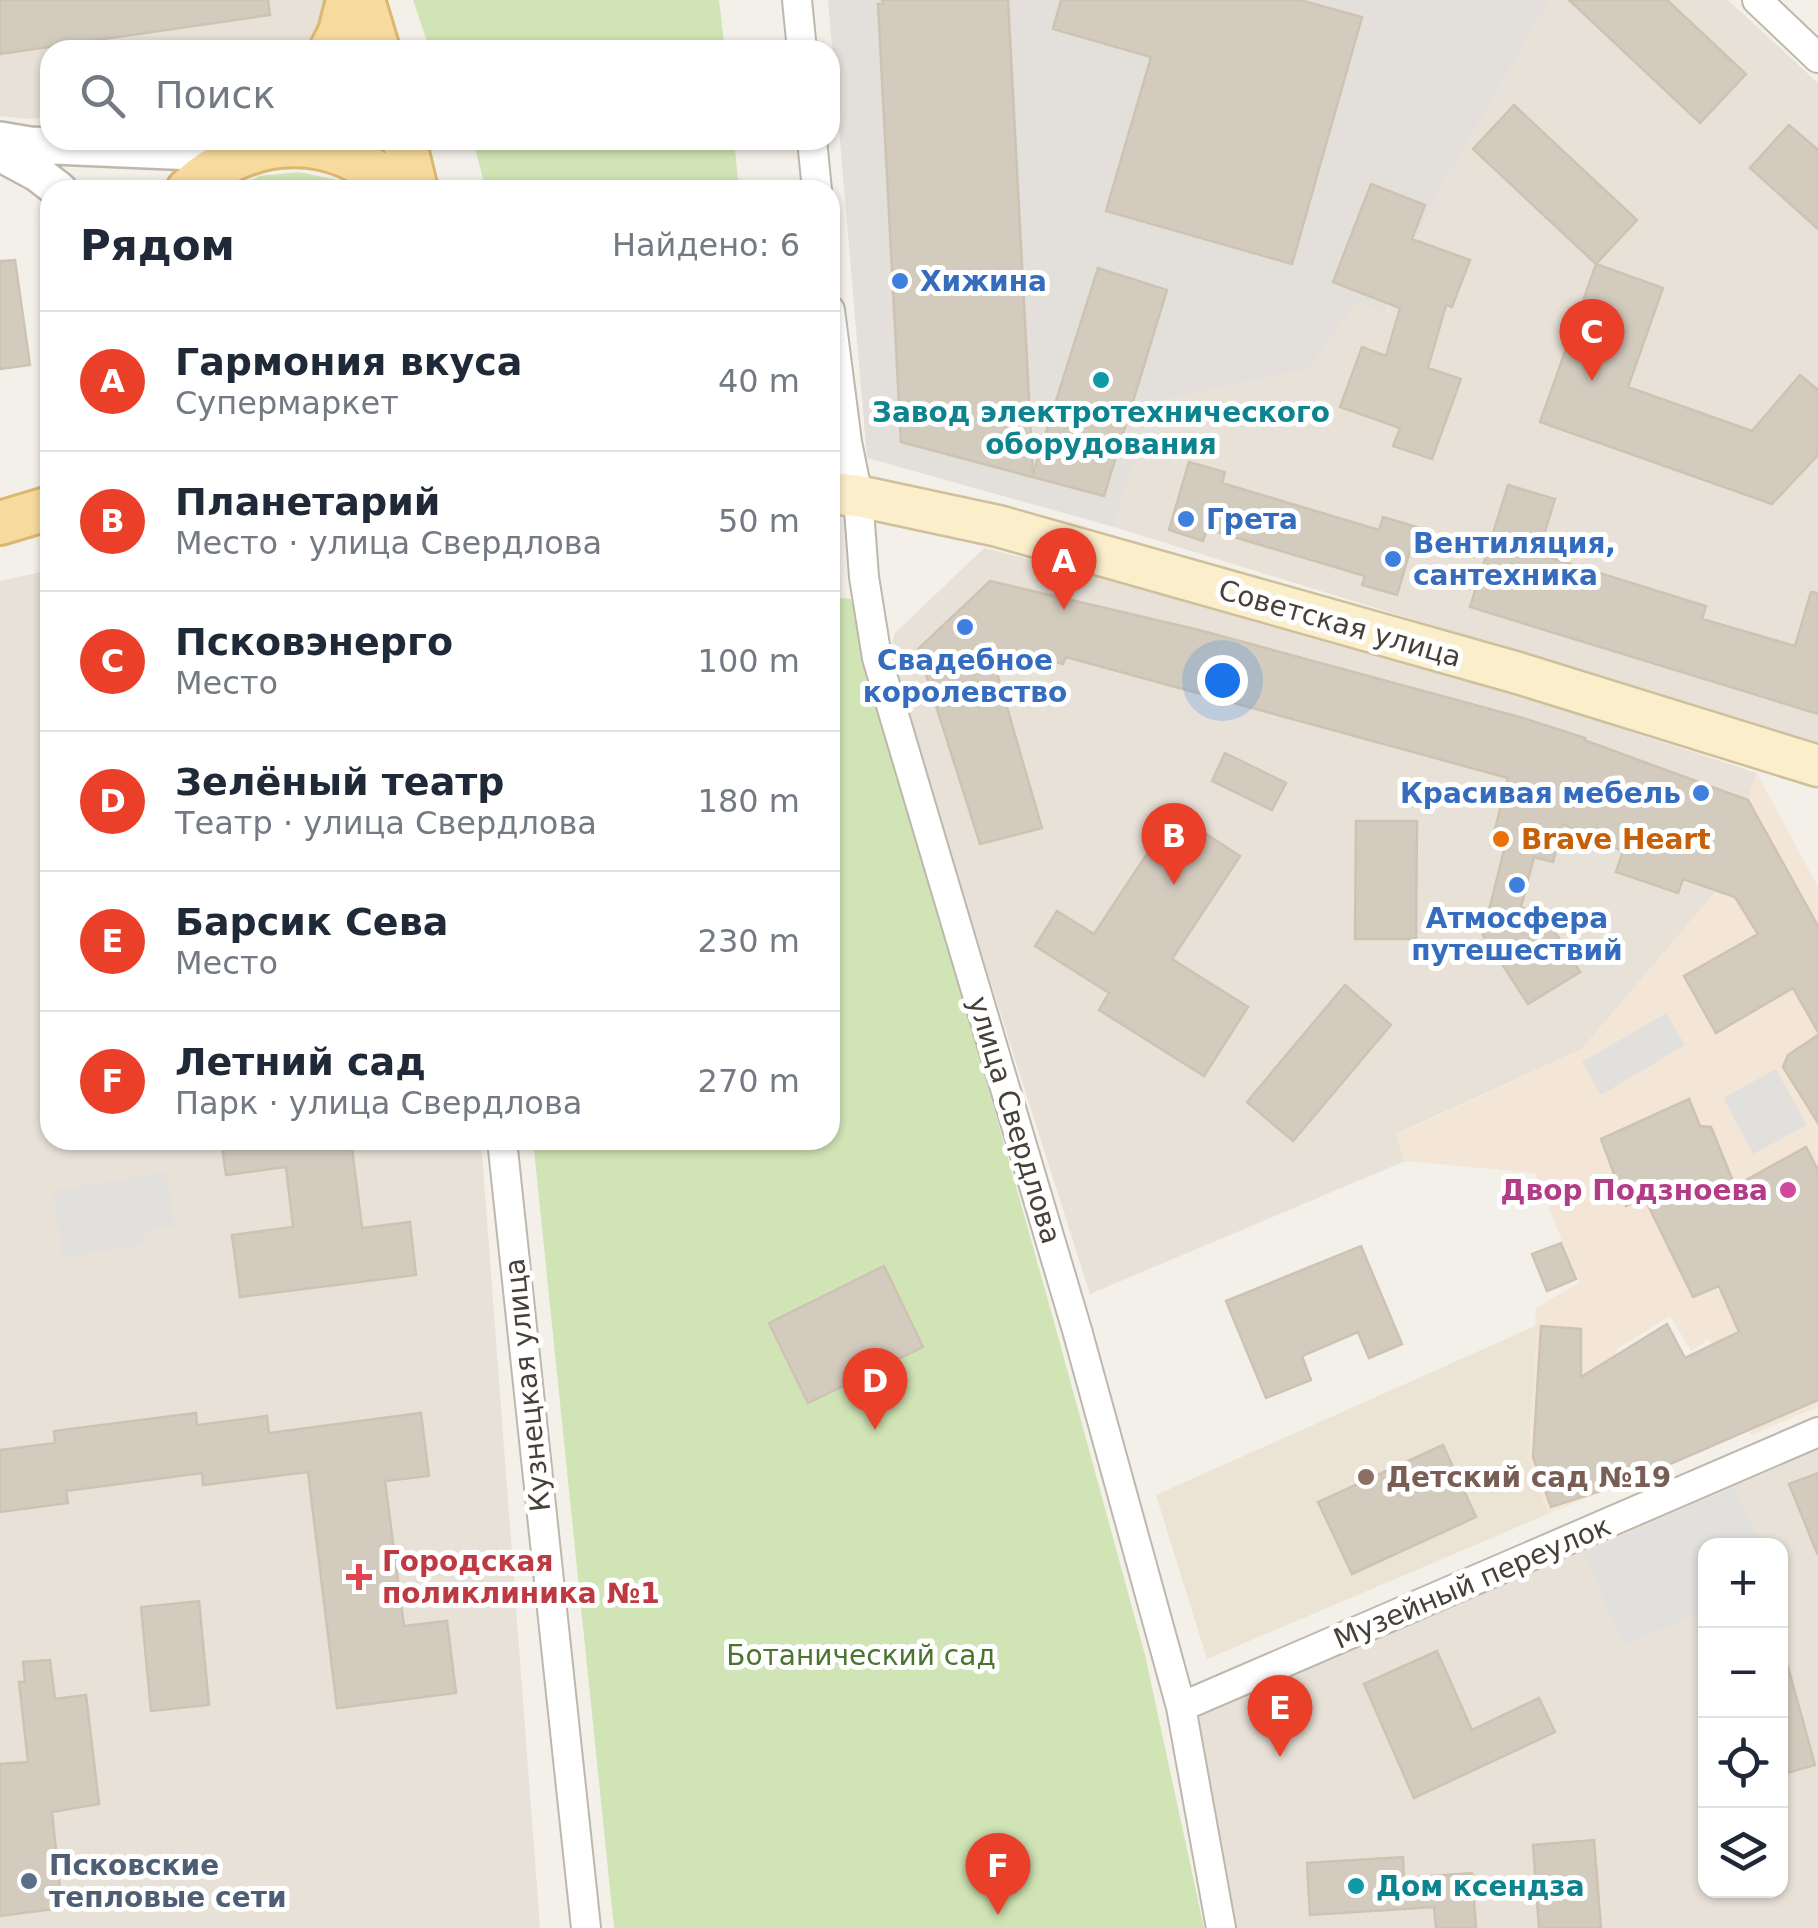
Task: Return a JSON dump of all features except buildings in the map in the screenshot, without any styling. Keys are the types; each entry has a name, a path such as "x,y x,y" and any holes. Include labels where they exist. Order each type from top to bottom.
{"main road":[{"path":"336,40 348,0"},
{"path":"363,0 375,40"},
{"path":"199,180 208,171 250,150"},
{"path":"324,150 348,156 386,180"},
{"path":"406,150 414,180"},
{"name":"Советская улица","path":"840,492 998,526 1518,673 1818,766"},
{"path":"0,522 40,511"}],"street":[{"path":"797,0 801,40"},
{"path":"1757,0 1818,58"},
{"path":"0,140 40,144"},
{"path":"813,150 816,180"},
{"path":"0,153 46,180"},
{"name":"улица Свердлова","path":"840,383 848,442 840,486"},
{"name":"улица Свердлова","path":"840,495 864,578 877,658 1078,1330 1181,1706 1220,1928"},
{"name":"Кузнецкая улица","path":"503,1150 586,1928"},
{"name":"Музейный переулок","path":"1181,1706 1818,1432"}],"shaded area":[{"path":"0,0 330,0 311,40 40,40 40,117 0,116"},
{"path":"828,0 1550,0 1431,206 1386,313 1356,302 1309,369 1152,403 1114,527 867,458 840,141 840,40 831,40"},
{"path":"1550,0 1728,0 1818,83 1818,745 1114,527 1152,403 1309,369 1356,301 1387,313 1431,206"},
{"path":"984,548 1332,634 1757,773 1717,890 1582,1049 1396,1134 1405,1161 1090,1294 887,658 895,633"},
{"path":"40,572 40,1150 482,1150 540,1928 0,1928 0,581"},
{"path":"1757,773 1818,887 1818,1407 1751,1435 1709,1339 1691,1351 1670,1316 1617,1349 1599,1427 1621,1484 1548,1514 1525,1458 1536,1308 1579,1283 1535,1173 1405,1161 1396,1135 1582,1049 1717,890"},
{"path":"1666,1013 1685,1045 1601,1095 1582,1062"},
{"path":"1776,1069 1807,1125 1753,1154 1723,1098"},
{"path":"167,1172 175,1226 144,1231 146,1244 63,1258 53,1191"},
{"name":"Детский сад №19","path":"1537,1325 1528,1459 1548,1514 1207,1659 1156,1495"},
{"path":"1818,1444 1818,1928 1234,1928 1194,1714"},
{"path":"1734,1487 1757,1538 1698,1538 1698,1613 1624,1645 1584,1553"}],"green space":[{"path":"413,0 719,0 724,40 427,40"},
{"path":"476,150 735,150 738,180 483,180"},
{"path":"299,172 337,180 252,180"},
{"name":"Ботанический сад","path":"840,598 851,599 1145,1655 1204,1928 614,1928 534,1150 840,1150"}],"place":[{"name":"Хижина","path":"900,281"},
{"name":"Завод электротехнического оборудования","path":"1101,380"},
{"name":"Псковэнерго","path":"1592,381"},
{"name":"Грета","path":"1186,519"},
{"name":"Вентиляция, сантехника","path":"1393,559"},
{"name":"Гармония вкуса","path":"1064,610"},
{"name":"Свадебное королевство","path":"965,627"},
{"name":"Красивая мебель","path":"1701,793"},
{"name":"Brave Heart","path":"1501,839"},
{"name":"Планетарий","path":"1174,885"},
{"name":"Атмосфера путешествий","path":"1517,885"},
{"name":"Двор Подзноева","path":"1788,1190"},
{"name":"Зелёный театр","path":"875,1430"},
{"name":"Детский сад №19","path":"1366,1477"},
{"name":"Городская поликлиника №1","path":"359,1577"},
{"name":"Барсик Сева","path":"1280,1757"},
{"name":"Псковские тепловые сети","path":"29,1881"},
{"name":"Дом ксендза","path":"1356,1886"},
{"name":"Летний сад","path":"998,1915"}]}
